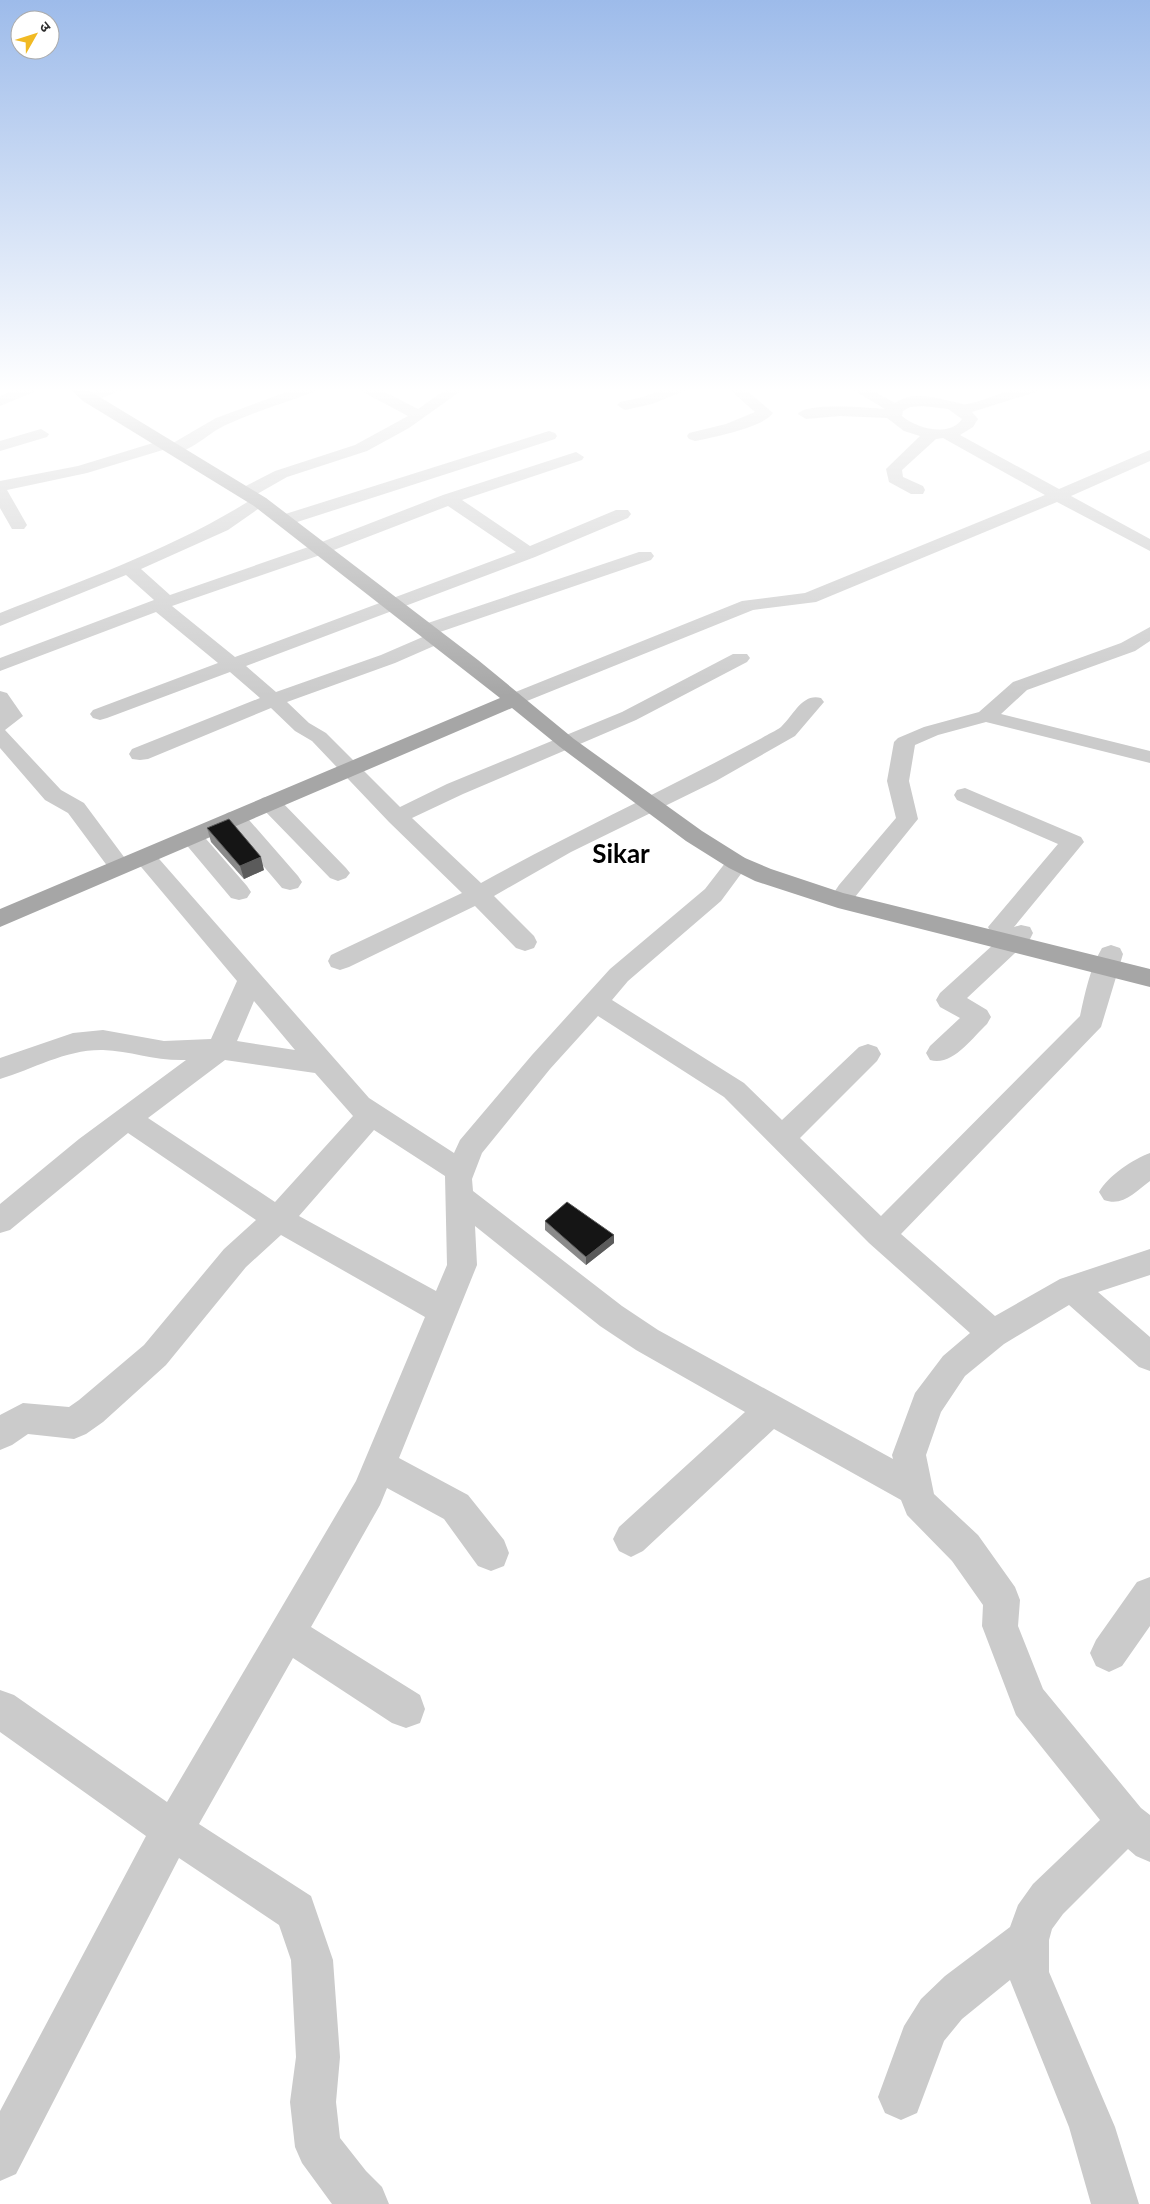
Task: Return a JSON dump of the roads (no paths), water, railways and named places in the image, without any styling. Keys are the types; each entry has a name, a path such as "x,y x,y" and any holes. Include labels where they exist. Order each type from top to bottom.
{"main road":[{"path":"242,491 285,520 515,699 567,743 694,836 737,863 763,875 838,900 1011,934"},
{"path":"0,919 119,866 145,857 515,699"},
{"path":"790,883 847,891 1011,934 1108,960 1150,978"},
{"path":"1108,960 1150,964"}],"street":[{"path":"0,620 155,557 222,526 253,498 255,491"},
{"path":"285,520 379,491"},
{"path":"443,491 529,553"},
{"path":"0,665 104,624 320,549 474,491"},
{"path":"1052,491 1150,546"},
{"path":"515,699 749,605 809,598 1066,491"},
{"path":"0,492 18,525"},
{"path":"100,714 529,553 622,514"},
{"path":"140,754 273,702 293,692 388,659 431,634 645,556"},
{"path":"132,571 163,604 260,687 273,702 302,727 319,737 397,817 480,894 525,942"},
{"path":"847,891 907,818 898,780 905,742 931,731 986,716 1020,686 1128,647 1150,633"},
{"path":"397,817 455,789 567,743 667,698 740,658"},
{"path":"0,697 13,716 0,725"},
{"path":"340,961 480,894 563,847 708,776 788,732 814,702"},
{"path":"986,716 1150,757"},
{"path":"0,735 53,795 76,808 119,866"},
{"path":"939,1053 978,1017 949,1000 1011,934 1073,842 965,795"},
{"path":"270,803 338,873"},
{"path":"235,818 290,882"},
{"path":"192,837 239,892"},
{"path":"145,857 359,1106 460,1184 610,1316 691,1365 916,1490"},
{"path":"0,2158 145,1878 368,1493 462,1265 460,1184 470,1148 542,1062 619,975 713,895 737,863"},
{"path":"880,1234 898,1219 1092,1020 1108,960"},
{"path":"0,1221 127,1118 220,1049 250,980"},
{"path":"596,1002 734,1090 880,1234 993,1334"},
{"path":"0,1069 73,1043 103,1040 164,1051 220,1049 322,1064"},
{"path":"783,1137 868,1054"},
{"path":"0,1434 23,1418 74,1423 91,1411 155,1355 235,1258 278,1219 371,1114"},
{"path":"127,1118 278,1219 443,1311"},
{"path":"1114,1192 1150,1165"},
{"path":"1115,2204 1092,2127 1028,1972 1028,1940 1033,1920 1048,1899 1139,1832 1030,1702 1000,1626 1002,1600 965,1548 919,1503 909,1454 926,1404 954,1366 993,1334 1071,1288 1150,1262"},
{"path":"1071,1288 1150,1357"},
{"path":"631,1540 771,1410"},
{"path":"380,1464 456,1507 491,1553"},
{"path":"1109,1653 1150,1594"},
{"path":"286,1633 406,1709"},
{"path":"0,1709 172,1830 296,1911 312,1960 318,2057 313,2102 318,2147 349,2188 365,2204"},
{"path":"901,2097 920,2042 929,2024 946,2005 1028,1940"}],"district":[{"name":"Sikar","path":"621,854"}]}
